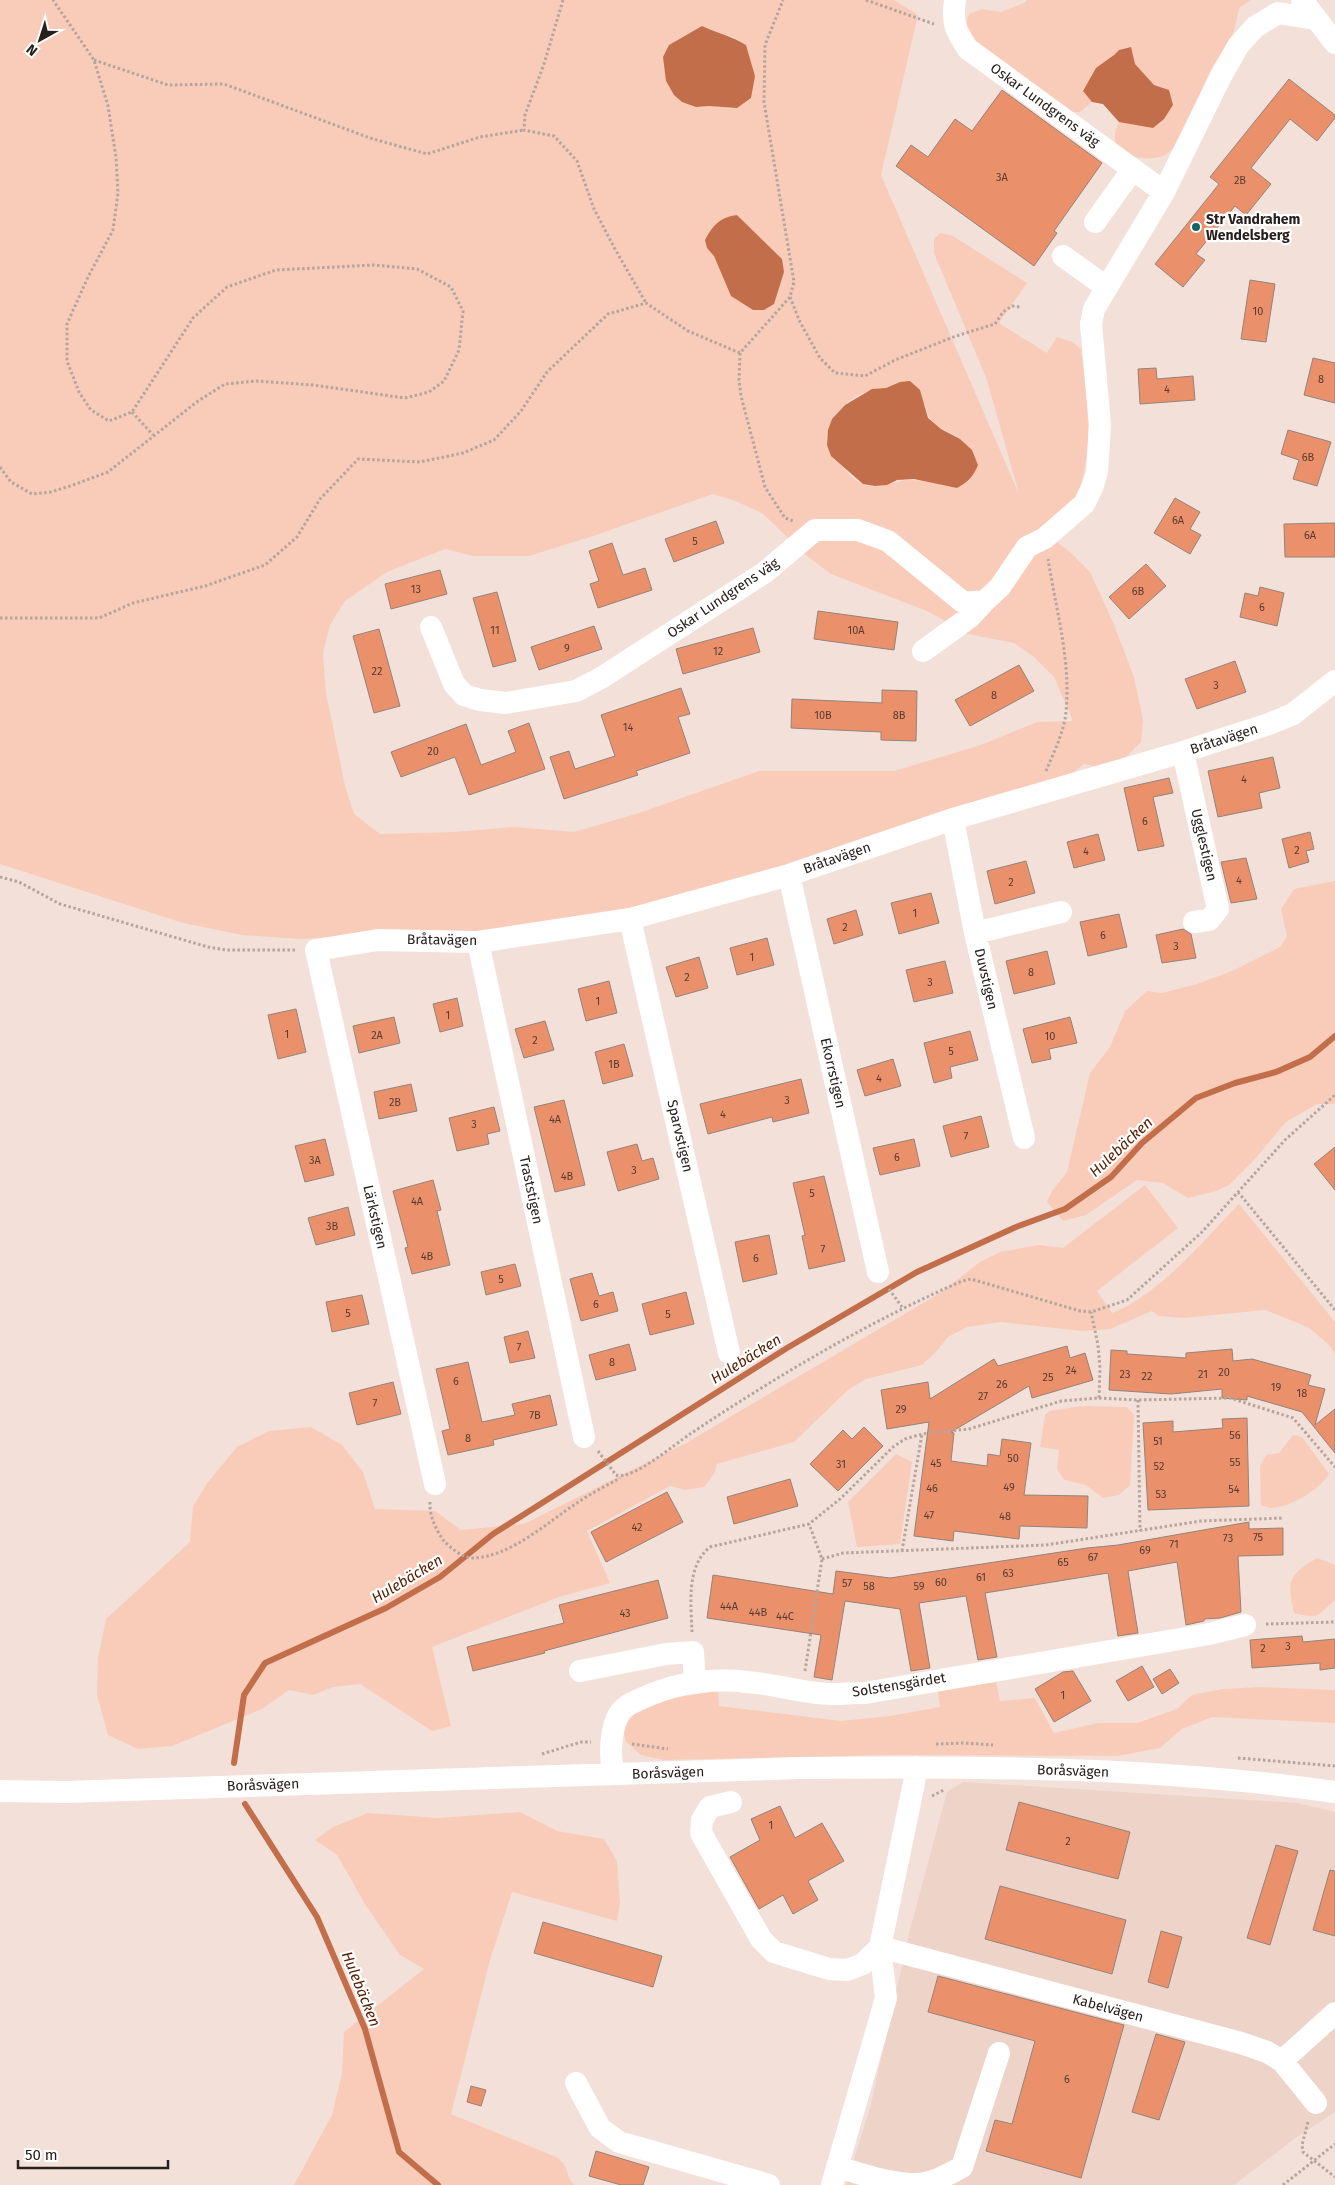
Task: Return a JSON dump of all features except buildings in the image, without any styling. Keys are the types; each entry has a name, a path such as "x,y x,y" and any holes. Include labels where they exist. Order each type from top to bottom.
{"street":[{"path":"955,0 953,14 956,32"},
{"path":"1302,0 1335,43"},
{"path":"923,652 970,617 1000,587 1027,547 1045,538 1084,504 1097,472 1100,425 1091,324 1094,309 1164,192 1221,76 1238,46 1256,27 1278,13 1316,19"},
{"name":"Oskar Lundgrens väg","path":"956,32 968,49 1164,192"},
{"path":"1095,222 1133,169"},
{"path":"1063,256 1106,287"},
{"path":"814,530 858,530 888,541 964,603 985,600"},
{"name":"Oskar Lundgrens väg","path":"432,627 454,684 464,695 480,700 506,703 576,691 608,674 764,573 814,530"},
{"name":"Bråtavägen","path":"316,950 378,940 478,942 630,919 789,875 953,819 1183,752 1269,724 1293,714 1335,681"},
{"name":"Ugglestigen","path":"1183,752 1218,909 1208,920 1194,922"},
{"name":"Duvstigen","path":"953,819 975,933 1024,1138"},
{"name":"Ekorrstigen","path":"789,875 878,1272"},
{"path":"975,933 1061,912"},
{"name":"Sparvstigen","path":"630,919 730,1353"},
{"name":"Traststigen","path":"478,942 591,1444"},
{"name":"Lärkstigen","path":"316,950 434,1484"},
{"name":"Solstensgärdet","path":"613,1774 611,1758 617,1717 624,1708 665,1688 696,1682 748,1682 831,1694 865,1693 1209,1634 1244,1625"},
{"path":"580,1671 666,1654 693,1652 696,1682"},
{"path":"916,1767 880,1947 886,1998 835,2176 879,2178 916,2185 944,2176 962,2167 999,2053"},
{"name":"Boråsvägen","path":"0,1791 76,1792 613,1774 916,1767 1181,1775 1272,1783 1335,1792"},
{"path":"731,1802 710,1807 702,1820 701,1833 762,1939 774,1952 829,1969 847,1970 863,1964 880,1947"},
{"name":"Kabelvägen","path":"880,1947 1241,2043 1267,2052 1282,2061 1316,2103"},
{"path":"1282,2061 1335,2013"},
{"path":"576,2083 600,2128 619,2142 769,2185"}],"path":[{"path":"0,467 10,482 32,494 51,492 108,472 198,401 225,384 256,381 405,398 429,392 444,381 459,350 463,312 451,287 417,268 374,265 276,270 227,287 193,318 132,412 109,420 91,410 79,392 66,360 67,324 88,277 114,230 118,193 116,157 108,106 94,60 53,0"},
{"path":"524,130 525,116 544,64 563,0"},
{"path":"782,0 765,46 764,102 794,282 790,297 740,352 739,380 741,396 765,487 786,518 814,530"},
{"path":"866,0 956,32"},
{"path":"94,60 168,85 224,84 370,138 428,154 480,137 524,130 554,136 577,161 594,209 646,303 688,332 740,352"},
{"path":"790,297 800,322 820,358 835,373 864,376 895,360 956,336 995,324 1003,312 1012,306 1020,307"},
{"path":"0,618 99,618 133,603 206,586 265,565 297,537 320,499 358,459 420,462 463,452 494,440 521,411 547,372 601,320 608,314 646,303"},
{"path":"132,412 153,435"},
{"path":"1025,799 1044,775 1059,739 1066,713 1064,649 1045,538"},
{"path":"0,877 19,882 60,904 208,947 226,950 316,950"},
{"path":"434,1484 429,1504 431,1518 442,1538 459,1554 472,1558 500,1552 518,1544 579,1501 621,1477 642,1468 704,1424 777,1378 902,1307 962,1281 971,1279 1056,1305 1091,1312 1127,1300 1202,1232 1284,1140 1335,1095"},
{"path":"1238,1192 1335,1310"},
{"path":"1091,1312 1098,1346 1100,1368 1099,1398"},
{"path":"693,1652 691,1597 696,1564 702,1554 710,1547 809,1524 840,1499 893,1447 905,1439 922,1434 969,1429 1061,1401 1099,1398 1138,1400 1230,1398 1292,1418 1335,1467"},
{"path":"1138,1400 1140,1531"},
{"path":"902,1551 922,1434"},
{"path":"591,1444 616,1475 621,1477"},
{"path":"822,1560 844,1553 1046,1545 1201,1521 1284,1518"},
{"path":"801,1691 822,1560 809,1524"},
{"path":"1244,1625 1335,1622"},
{"path":"1316,2103 1308,2116 1302,2145 1303,2152 1335,2177"},
{"path":"1283,2185 1335,2144"}],"shaded area":[{"path":"0,0 894,0 918,15 881,175 1019,494 987,380 934,253 934,239 940,233 953,236 1027,283 999,323 1047,353 1057,337 1072,342 1081,349 1088,420 1087,455 1084,473 1079,490 1068,508 1040,530 1069,551 1090,572 1113,622 1134,677 1143,720 1141,742 1123,760 1105,768 1084,764 1064,779 839,853 631,908 488,934 352,936 300,939 242,935 183,923 0,864","holes":["702,27 733,37 746,45 755,76 737,108 696,107 669,45","737,215 782,259 774,304 721,271 714,255","886,388 925,405 934,423 960,439 966,445 978,465 957,488 910,480 882,486 865,485 844,468 827,445 832,422 845,405 854,398 874,390","713,494 733,500 762,513 807,556 831,574 927,611 968,634 1014,643 1034,657 1054,677 1073,721 1037,722 981,745 894,771 759,771 639,813 574,832 514,827 455,832 380,834 354,814 345,786 326,693 323,653 330,625 345,601 387,572 445,549 473,556 529,556"]},
{"path":"1027,0 1251,0 1240,7 1231,38 1211,69 1181,137 1168,153 1155,158 1147,158 1131,155 1118,146 1115,138 1119,122 1103,104 1092,102 1080,112 1067,112 971,40 967,27 969,14 982,9 1001,12"},
{"path":"702,26 746,45 755,76 751,98 737,108 696,107 682,102 674,95 666,81 663,57 669,45"},
{"path":"1131,47 1135,64 1154,85 1169,90 1173,105 1164,119 1153,128 1119,122 1103,104 1092,102 1083,91 1096,68 1119,50"},
{"path":"737,215 782,259 784,272 774,304 764,310 753,310 731,296 714,256 707,248 705,240 714,226 721,220"},
{"path":"910,381 920,390 928,418 941,429 960,439 972,450 978,465 970,479 957,488 914,479 897,480 887,485 863,484 831,456 827,445 828,430 832,419 845,405 872,389 886,388 900,382"},
{"path":"1335,881 1335,1104 1317,1104 1286,1122 1255,1159 1229,1185 1216,1191 1188,1198 1163,1183 1137,1180 1086,1215 1063,1221 1047,1202 1052,1191 1067,1172 1090,1073 1110,1047 1125,1011 1147,991 1162,993 1197,984 1232,971 1280,947 1287,936 1281,909 1294,889"},
{"path":"1145,1185 1178,1228 1097,1291 1112,1313 1130,1305 1164,1280 1196,1250 1239,1204 1335,1322 1335,1353 1328,1344 1308,1327 1265,1310 1183,1318 1159,1316 1152,1311 1110,1329 1082,1331 1001,1322 967,1327 948,1337 922,1365 866,1379 848,1390 794,1442 717,1464 714,1474 704,1487 685,1490 670,1486 587,1531 610,1583 559,1597 432,1647 451,1726 432,1731 360,1684 333,1687 313,1695 289,1690 262,1709 172,1746 138,1749 108,1735 97,1695 98,1658 106,1619 190,1542 193,1506 208,1482 237,1447 269,1431 311,1427 342,1445 363,1472 375,1509 435,1511 461,1530 524,1524 686,1443 940,1293 980,1262 1000,1252 1038,1245 1063,1248"},
{"path":"1081,1406 1127,1407 1134,1415 1130,1485 1119,1495 1103,1498 1086,1485 1064,1480 1057,1469 1059,1450 1040,1447 1045,1415 1050,1411"},
{"path":"1293,1435 1302,1437 1329,1474 1312,1491 1296,1501 1272,1508 1261,1505 1260,1466 1266,1455 1279,1453"},
{"path":"896,1454 912,1462 900,1544 857,1547 848,1502"},
{"path":"1317,1558 1335,1565 1335,1600 1318,1615 1309,1616 1294,1613 1291,1593 1292,1580 1300,1569"},
{"path":"996,1682 1000,1701 1035,1698 1054,1733 1098,1723 1137,1723 1177,1709 1192,1695 1223,1689 1259,1687 1335,1690 1335,1723 1212,1717 1182,1729 1160,1748 1117,1756 885,1755 664,1760 641,1755 626,1742 623,1730 636,1710 673,1698 718,1691 719,1706 841,1721 890,1716 940,1707 938,1691"},
{"path":"963,1782 1297,1803 1335,1812 1335,2112 1298,2136 1234,2185 846,2185 870,2108 910,1930 947,1792"},
{"path":"520,1812 557,1831 604,1839 617,1861 620,1903 617,1921 512,1892 490,1960 451,2114 556,2157 564,2164 575,2185 294,2185 332,2115 342,2074 344,2032 424,1969 400,1955 365,1904 337,1855 315,1840 333,1827 368,1813 438,1818"}],"waterway":[{"name":"Hulebäcken","path":"234,1763 244,1695 265,1663 386,1608 440,1577 493,1534 787,1348 917,1272 1016,1227 1065,1209 1111,1177 1142,1143 1196,1098 1235,1083 1276,1072 1310,1057 1335,1036"},
{"name":"Hulebäcken","path":"245,1804 317,1917 365,2029 399,2152 438,2185"}],"place":[{"name":"Str Vandrahem Wendelsberg","path":"1196,227"}]}
